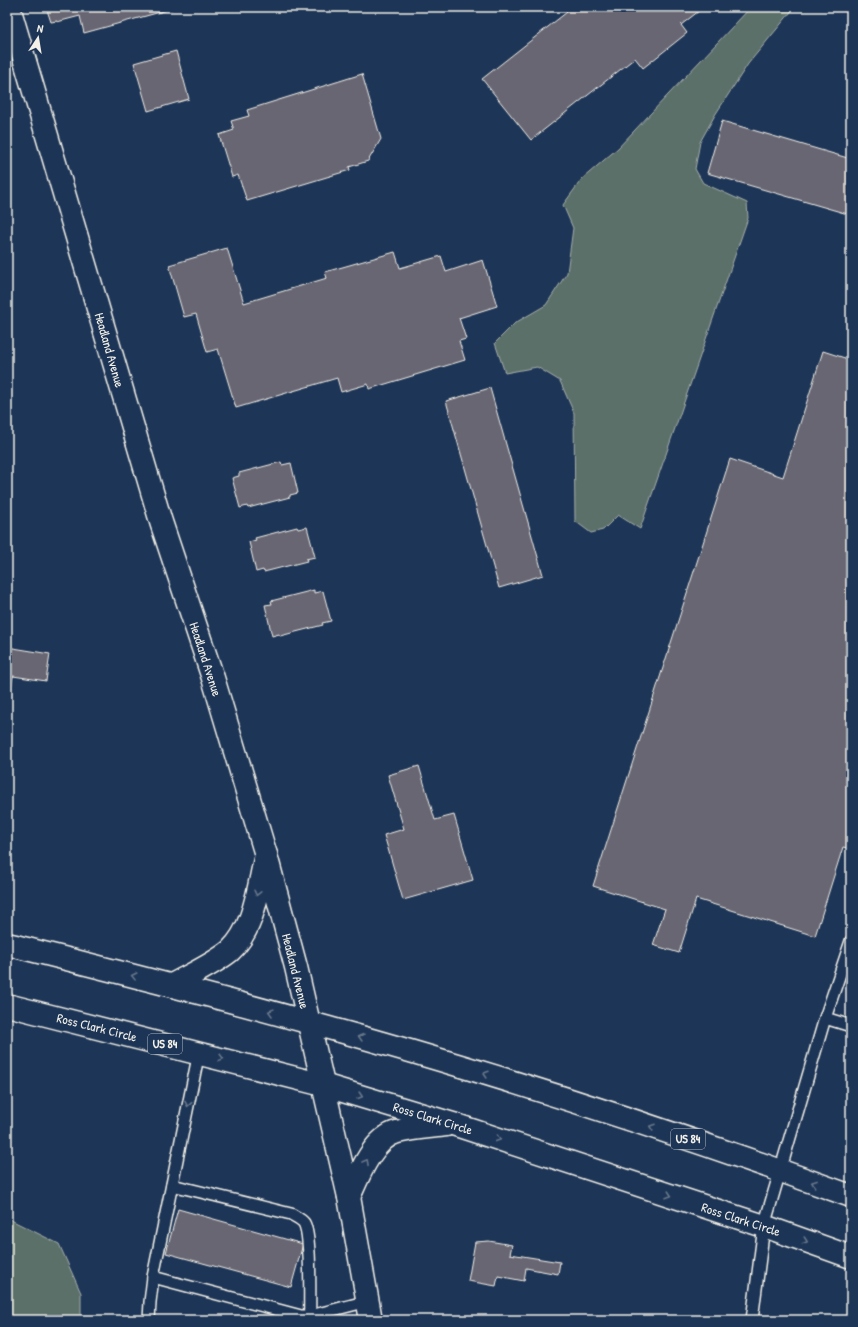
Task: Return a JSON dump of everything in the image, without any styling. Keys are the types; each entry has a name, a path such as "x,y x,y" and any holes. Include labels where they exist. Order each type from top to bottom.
{"main road":[{"name":"Headland Avenue","path":"9,7 159,514 213,678 266,855 296,967 349,1197 370,1311"},
{"path":"172,985 230,951 242,937 251,920 266,855"},
{"name":"US 84","path":"7,944 172,985 403,1049 643,1124 780,1170 851,1196"},
{"name":"Ross Clark Circle","path":"7,1005 199,1052 323,1085 453,1124 851,1256"},
{"path":"349,1197 367,1160 380,1142 395,1132 453,1124"}],"lane":[{"path":"752,1320 764,1226 825,1018 851,941"},
{"path":"825,1018 851,1026"},
{"path":"149,1320 153,1277 199,1052"},
{"path":"172,1185 291,1214 300,1219 304,1224 308,1239 310,1318"},
{"path":"153,1277 310,1318 370,1311"}],"green space":[{"path":"751,7 795,7 748,64 715,115 700,142 695,169 703,183 747,203 748,218 640,529 618,515 603,530 591,533 575,521 574,413 560,381 537,367 505,373 495,343 515,323 546,305 567,273 573,228 563,205 582,179 618,148"},
{"path":"7,1218 59,1244 81,1293 81,1320 7,1320"}],"building":[{"path":"46,7 175,8 84,33 80,16 57,22 51,22"},
{"path":"563,7 704,7 681,25 687,33 643,68 635,58 531,140 482,79 567,12"},
{"path":"176,51 189,99 148,111 134,63"},
{"path":"362,74 381,139 368,161 349,167 350,170 247,201 238,175 232,177 219,135 234,130 231,121 249,116 247,110"},
{"path":"722,121 851,159 851,215 707,173"},
{"path":"227,248 244,303 327,278 325,272 395,252 400,268 441,256 446,272 483,260 497,306 459,318 466,339 459,341 465,360 369,389 368,384 341,392 337,378 236,408 218,349 207,352 196,314 184,317 169,265"},
{"path":"823,351 851,360 851,849 843,847 815,936 696,899 679,953 653,945 665,909 593,886 730,459 783,477"},
{"path":"490,388 543,575 499,588 446,401"},
{"path":"281,462 282,465 291,463 298,493 290,495 290,497 248,508 247,506 240,508 232,478 239,476 239,473"},
{"path":"297,527 298,529 307,527 315,557 306,559 307,561 264,572 263,570 256,572 249,542 256,540 255,538"},
{"path":"314,590 314,593 323,591 331,621 322,623 323,625 280,636 279,634 272,636 265,605 272,604 271,601"},
{"path":"7,647 50,654 46,681 13,676 10,695 7,695"},
{"path":"419,766 435,820 454,815 473,880 403,900 384,835 404,829 388,775"},
{"path":"178,1209 303,1244 291,1287 166,1253"},
{"path":"489,1241 512,1245 510,1254 560,1262 558,1274 526,1268 524,1281 498,1276 496,1286 468,1281 475,1242"}]}
